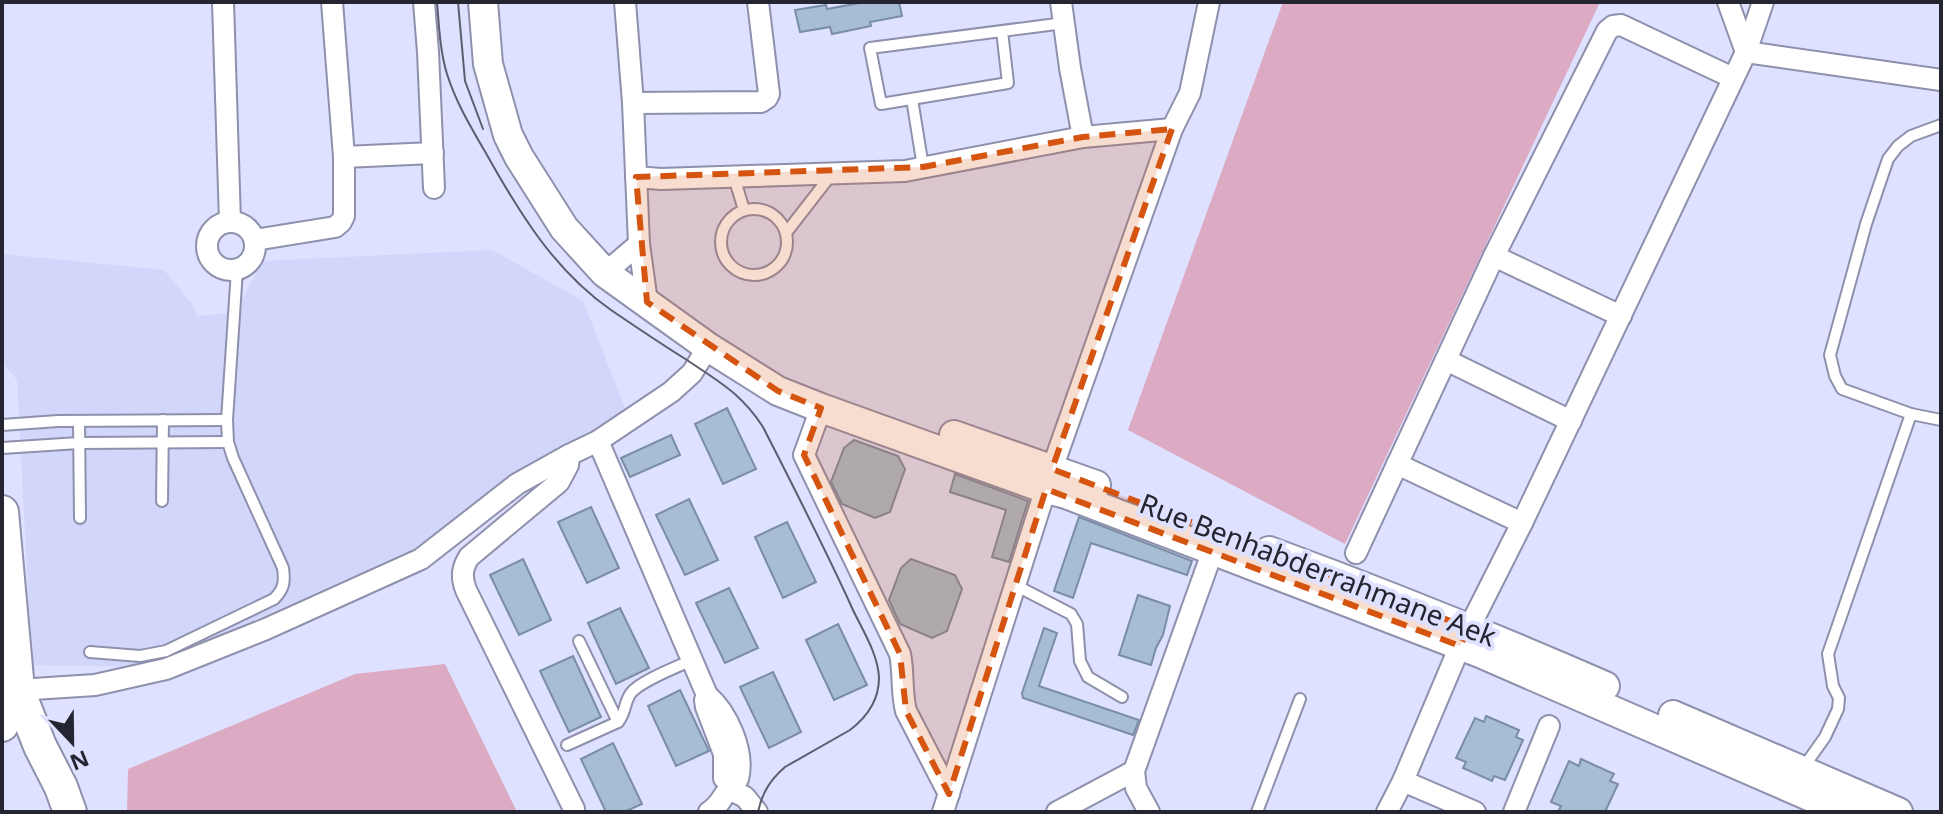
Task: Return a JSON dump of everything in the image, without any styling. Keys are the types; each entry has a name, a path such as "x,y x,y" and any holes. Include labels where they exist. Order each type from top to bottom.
{"main road":[{"name":"Rue Benhabderrahmane Aek","path":"483,2 488,64 508,135 564,228 605,273 778,391 821,408 1049,479 1400,600 1464,637 1632,718 1846,812"},
{"name":"Rue Benhabderrahmane Aek","path":"717,352 1049,479 1066,494 1213,550 1464,637 1801,770 1898,812"},
{"path":"2,512 18,690 70,812"},
{"path":"2,725 5,705 10,695 18,690"}],"street":[{"path":"223,2 230,222"},
{"path":"255,240 335,227 344,216 344,157 332,2"},
{"path":"424,2 434,188"},
{"path":"625,2 639,244 647,302"},
{"path":"633,103 761,102 767,98 758,2"},
{"path":"946,803 1049,479 1172,129 1190,93 1209,2"},
{"path":"1728,2 1746,52"},
{"path":"1387,812 1464,637 1522,523 1746,52 1763,2"},
{"path":"1062,12 1083,137"},
{"path":"1356,553 1494,256 1607,31 1621,25 1733,78"},
{"path":"1746,52 1941,80"},
{"path":"636,177 661,179 905,171 1083,137 1172,129"},
{"path":"344,157 433,153"},
{"path":"230,222 246,226 255,240 254,255 237,270 214,264 207,250 210,234 215,228 230,222"},
{"path":"605,273 639,244"},
{"path":"1494,256 1621,316"},
{"path":"18,690 95,685 166,669 266,629 421,559 517,484 598,441 671,392 717,352"},
{"path":"1446,360 1571,421"},
{"path":"821,408 804,455 900,654 906,711 946,803"},
{"path":"598,441 707,695 706,707 724,754 724,778 757,812"},
{"path":"569,455 559,482 469,557 462,576 466,590 574,809"},
{"path":"1397,464 1522,523"},
{"path":"1149,812 1136,788 1134,771 1213,550"},
{"path":"1514,812 1549,726"},
{"path":"1057,812 1134,771"},
{"path":"1403,781 1475,812"},
{"path":"709,812 714,810 730,786"}],"lane":[{"path":"1002,31 1008,83 881,104 870,48 1002,31 1062,12"},
{"path":"912,99 923,167"},
{"path":"1941,125 1911,136 1888,159 1866,224 1830,355 1842,389 1911,414 1941,420"},
{"path":"786,233 832,174"},
{"path":"734,177 744,210"},
{"path":"744,210 765,211 782,224 786,233 784,255 769,272 758,275 736,270 722,253 722,232 727,222 744,210"},
{"path":"90,652 140,656 166,651 274,599 282,592 285,581 283,568 228,442 237,270"},
{"path":"1801,770 1825,737 1838,709 1839,698 1833,686 1828,654 1911,414"},
{"path":"162,501 163,420"},
{"path":"2,425 227,420"},
{"path":"79,421 80,518"},
{"path":"2,448 79,443 228,442"},
{"path":"1015,585 1071,614 1077,624 1080,661 1088,677 1122,697"},
{"path":"579,641 618,722"},
{"path":"567,745 618,722 628,698 637,687 692,660"},
{"path":"1257,812 1300,699"}],"highlighted area":[{"path":"1172,129 1052,469 1469,628 1460,646 1046,489 949,794 906,711 900,654 804,455 821,408 778,391 647,302 636,177 923,167 1083,137"}],"shaded area":[{"path":"1283,2 1600,2 1345,544 1128,430"},
{"path":"492,250 583,301 626,411 608,426 415,548 150,667 32,665 17,380 4,364 2,254 164,270 193,305 197,316 242,312 242,300 262,261"},
{"path":"445,664 517,812 127,812 128,769 355,674"}],"building":[{"path":"865,2 899,2 902,16 832,34 830,27 800,32 795,10 826,5 827,9"},
{"path":"727,408 756,469 723,484 695,424"},
{"path":"671,435 680,455 630,477 621,458"},
{"path":"854,440 898,456 905,469 890,512 875,518 842,504 831,482 844,448"},
{"path":"955,474 1028,501 1009,562 992,557 1006,510 950,492"},
{"path":"689,499 718,560 685,575 656,515"},
{"path":"591,507 619,568 587,583 558,522"},
{"path":"1079,517 1192,561 1187,575 1091,543 1073,598 1054,591"},
{"path":"787,522 816,582 783,598 755,537"},
{"path":"523,559 551,620 519,635 490,575"},
{"path":"911,559 955,575 962,589 947,631 932,638 900,624 889,600 901,568"},
{"path":"729,588 758,648 725,663 696,603"},
{"path":"1138,595 1170,606 1151,665 1119,655"},
{"path":"620,608 649,668 616,684 588,623"},
{"path":"838,624 867,685 834,700 806,640"},
{"path":"1044,628 1057,633 1039,686 1139,720 1133,735 1023,698"},
{"path":"573,656 601,717 569,732 540,671"},
{"path":"773,672 801,732 769,748 740,687"},
{"path":"680,690 709,751 676,766 648,706"},
{"path":"1486,716 1519,730 1516,737 1523,740 1505,780 1494,776 1492,781 1463,768 1466,762 1456,758 1475,718 1484,722"},
{"path":"613,743 642,804 624,812 606,812 581,759"},
{"path":"1581,759 1614,774 1610,781 1618,784 1605,812 1558,812 1561,806 1551,802 1569,761 1579,766"}],"tram line":[{"path":"437,2 443,56 455,95 526,220 556,259 591,295 719,382 755,415 873,651 879,678 874,701 867,714 850,730 785,767 767,787 758,812"},
{"path":"458,2 465,81 483,129"}]}
